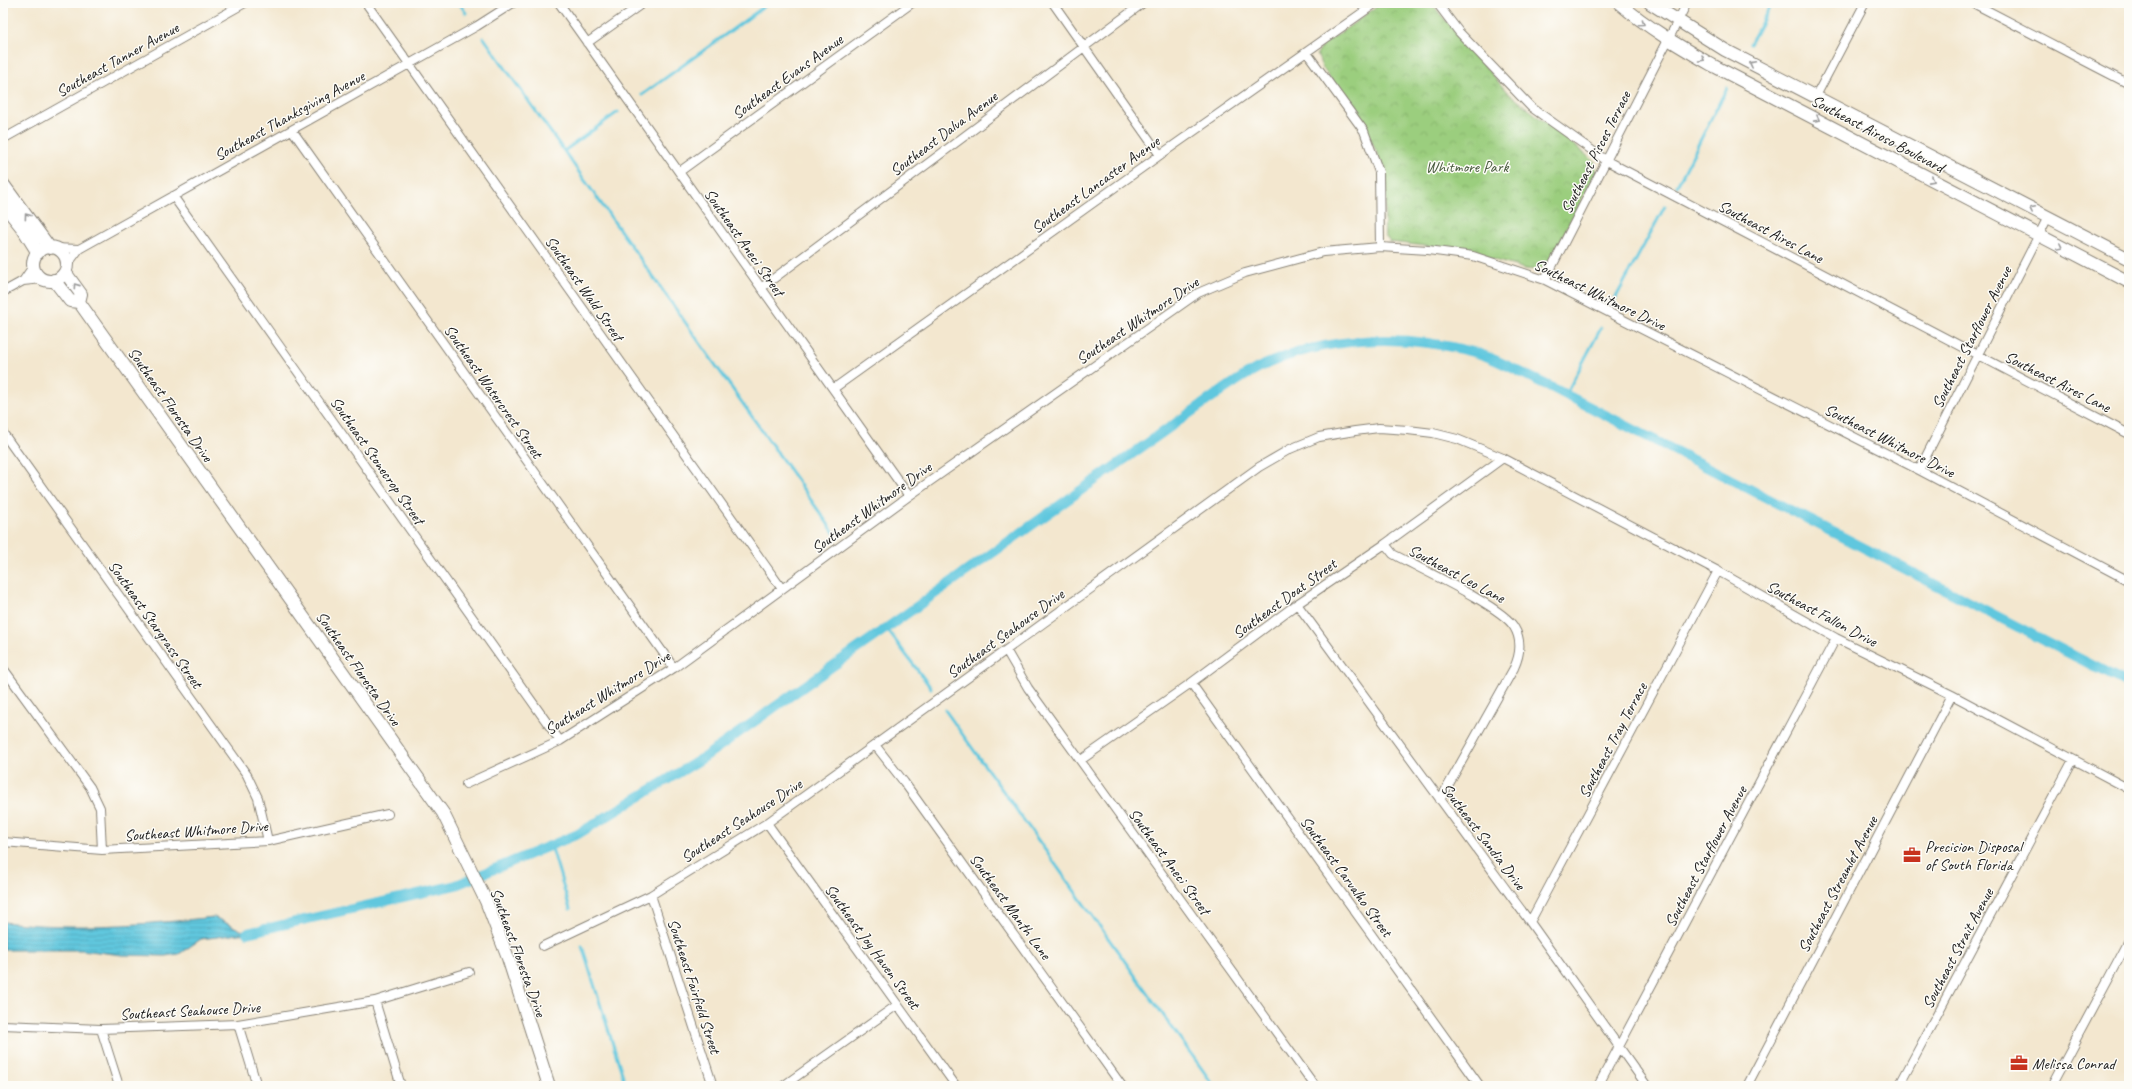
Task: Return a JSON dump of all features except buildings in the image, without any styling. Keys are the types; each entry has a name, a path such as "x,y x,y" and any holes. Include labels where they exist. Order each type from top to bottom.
{"street":[{"name":"Southeast Tanner Avenue","path":"3,139 246,3"},
{"name":"Southeast Wald Street","path":"366,3 782,589"},
{"name":"Southeast Thanksgiving Avenue","path":"66,268 79,249 477,26 513,3"},
{"name":"Southeast Aneci Street","path":"559,3 909,496"},
{"path":"588,43 643,3"},
{"name":"Southeast Evans Avenue","path":"679,172 912,3"},
{"path":"1053,3 1160,155"},
{"name":"Southeast Dalva Avenue","path":"761,288 1083,46 1143,3"},
{"name":"Southeast Lancaster Avenue","path":"833,389 1160,155 1376,3"},
{"name":"Southeast Aires Lane","path":"1437,3 1459,32 1530,107 1607,161 1977,356 2129,434"},
{"name":"Southeast Airoso Boulevard","path":"1619,3 1638,20 1669,38 1866,145 2129,282"},
{"name":"Southeast Airoso Boulevard","path":"1650,3 1677,22 1725,50 2129,259"},
{"name":"Southeast Pisces Terrace","path":"1545,280 1687,3"},
{"path":"1816,96 1865,3"},
{"path":"1973,3 2129,84"},
{"path":"1307,53 1364,131 1379,172 1380,247"},
{"path":"1866,145 1875,127"},
{"name":"Southeast Watercrest Street","path":"292,130 674,668"},
{"path":"3,184 52,248 62,252 66,268 60,277 48,280 23,281 3,292"},
{"name":"Southeast Stonecrop Street","path":"173,196 560,741"},
{"path":"3,204 23,229 38,253"},
{"name":"Southeast Starflower Avenue","path":"1919,470 2048,217"},
{"name":"Southeast Whitmore Drive","path":"466,784 560,741 674,668 909,496 1198,293 1245,273 1323,252 1380,247 1428,250 1473,256 1545,280 1919,470 2129,581"},
{"path":"23,281 34,265 38,253 44,249 79,249"},
{"path":"34,265 36,273 48,280"},
{"name":"Southeast Floresta Drive","path":"66,268 81,294 79,302"},
{"name":"Southeast Floresta Drive","path":"48,280 70,301 79,302 443,813 486,901 508,958 548,1086"},
{"name":"Southeast Seahouse Drive","path":"543,946 651,895 767,823 1259,467 1290,450 1319,437 1379,428 1427,432 1457,439 1503,458"},
{"name":"Southeast Stargrass Street","path":"3,433 247,776 258,798 268,841"},
{"name":"Southeast Doat Street","path":"1081,760 1191,683 1297,604 1385,544 1503,458"},
{"name":"Southeast Fallon Drive","path":"1503,458 1718,571 1836,638 1952,695 2129,789"},
{"name":"Southeast Leo Lane","path":"1385,544 1393,554 1500,611 1514,627 1519,644 1517,660 1440,800"},
{"name":"Southeast Tray Terrace","path":"1530,922 1718,571"},
{"name":"Southeast Sandia Drive","path":"1297,604 1530,922 1647,1086"},
{"name":"Southeast Starflower Avenue","path":"1598,1086 1620,1048 1836,638"},
{"name":"Southeast Aneci Street","path":"1006,650 1028,688 1315,1086"},
{"path":"3,668 90,787 100,808 102,850"},
{"name":"Southeast Carvalho Street","path":"1191,683 1480,1086"},
{"name":"Southeast Streamlet Avenue","path":"1747,1086 1952,695"},
{"name":"Southeast Manth Lane","path":"874,745 904,782 1122,1086"},
{"name":"Southeast Strait Avenue","path":"1899,1086 2073,760"},
{"name":"Southeast Whitmore Drive","path":"3,842 102,850 268,841 388,814"},
{"name":"Southeast Joy Haven Street","path":"767,823 956,1086"},
{"name":"Southeast Fairfield Street","path":"651,895 713,1086"},
{"path":"2051,1086 2129,940"},
{"name":"Southeast Seahouse Drive","path":"3,1025 101,1029 238,1024 375,1002 469,972"},
{"path":"375,1002 401,1086"},
{"path":"783,1086 898,1005"},
{"path":"238,1024 258,1086"},
{"path":"101,1029 119,1086"}],"green space":[{"name":"Whitmore Park","path":"1382,3 1431,3 1507,92 1595,162 1596,172 1548,264 1545,266 1537,269 1525,269 1461,250 1390,242 1385,236 1386,190 1382,167 1361,122 1322,67 1317,54 1322,46"}],"water":[{"path":"214,917 247,933 201,939 179,954 165,956 122,955 82,950 3,950 3,922 56,926 108,926"}],"waterway":[{"path":"459,3 466,13"},
{"path":"642,95 769,3"},
{"path":"1750,44 1772,3"},
{"path":"484,38 835,534"},
{"path":"1677,186 1727,88"},
{"path":"564,151 618,112"},
{"path":"1614,301 1665,206"},
{"path":"1566,394 1601,328"},
{"path":"247,933 456,885 578,834 703,758 1241,378 1258,368 1284,357 1338,343 1394,340 1422,342 1477,353 1495,360 1549,386 2129,684"},
{"path":"886,628 931,688"},
{"path":"945,710 1214,1086"},
{"path":"551,845 570,909"},
{"path":"582,946 626,1086"}],"place":[{"name":"Precision Disposal of South Florida","path":"1912,855"},
{"name":"Melissa Conrad","path":"2019,1063"}]}
